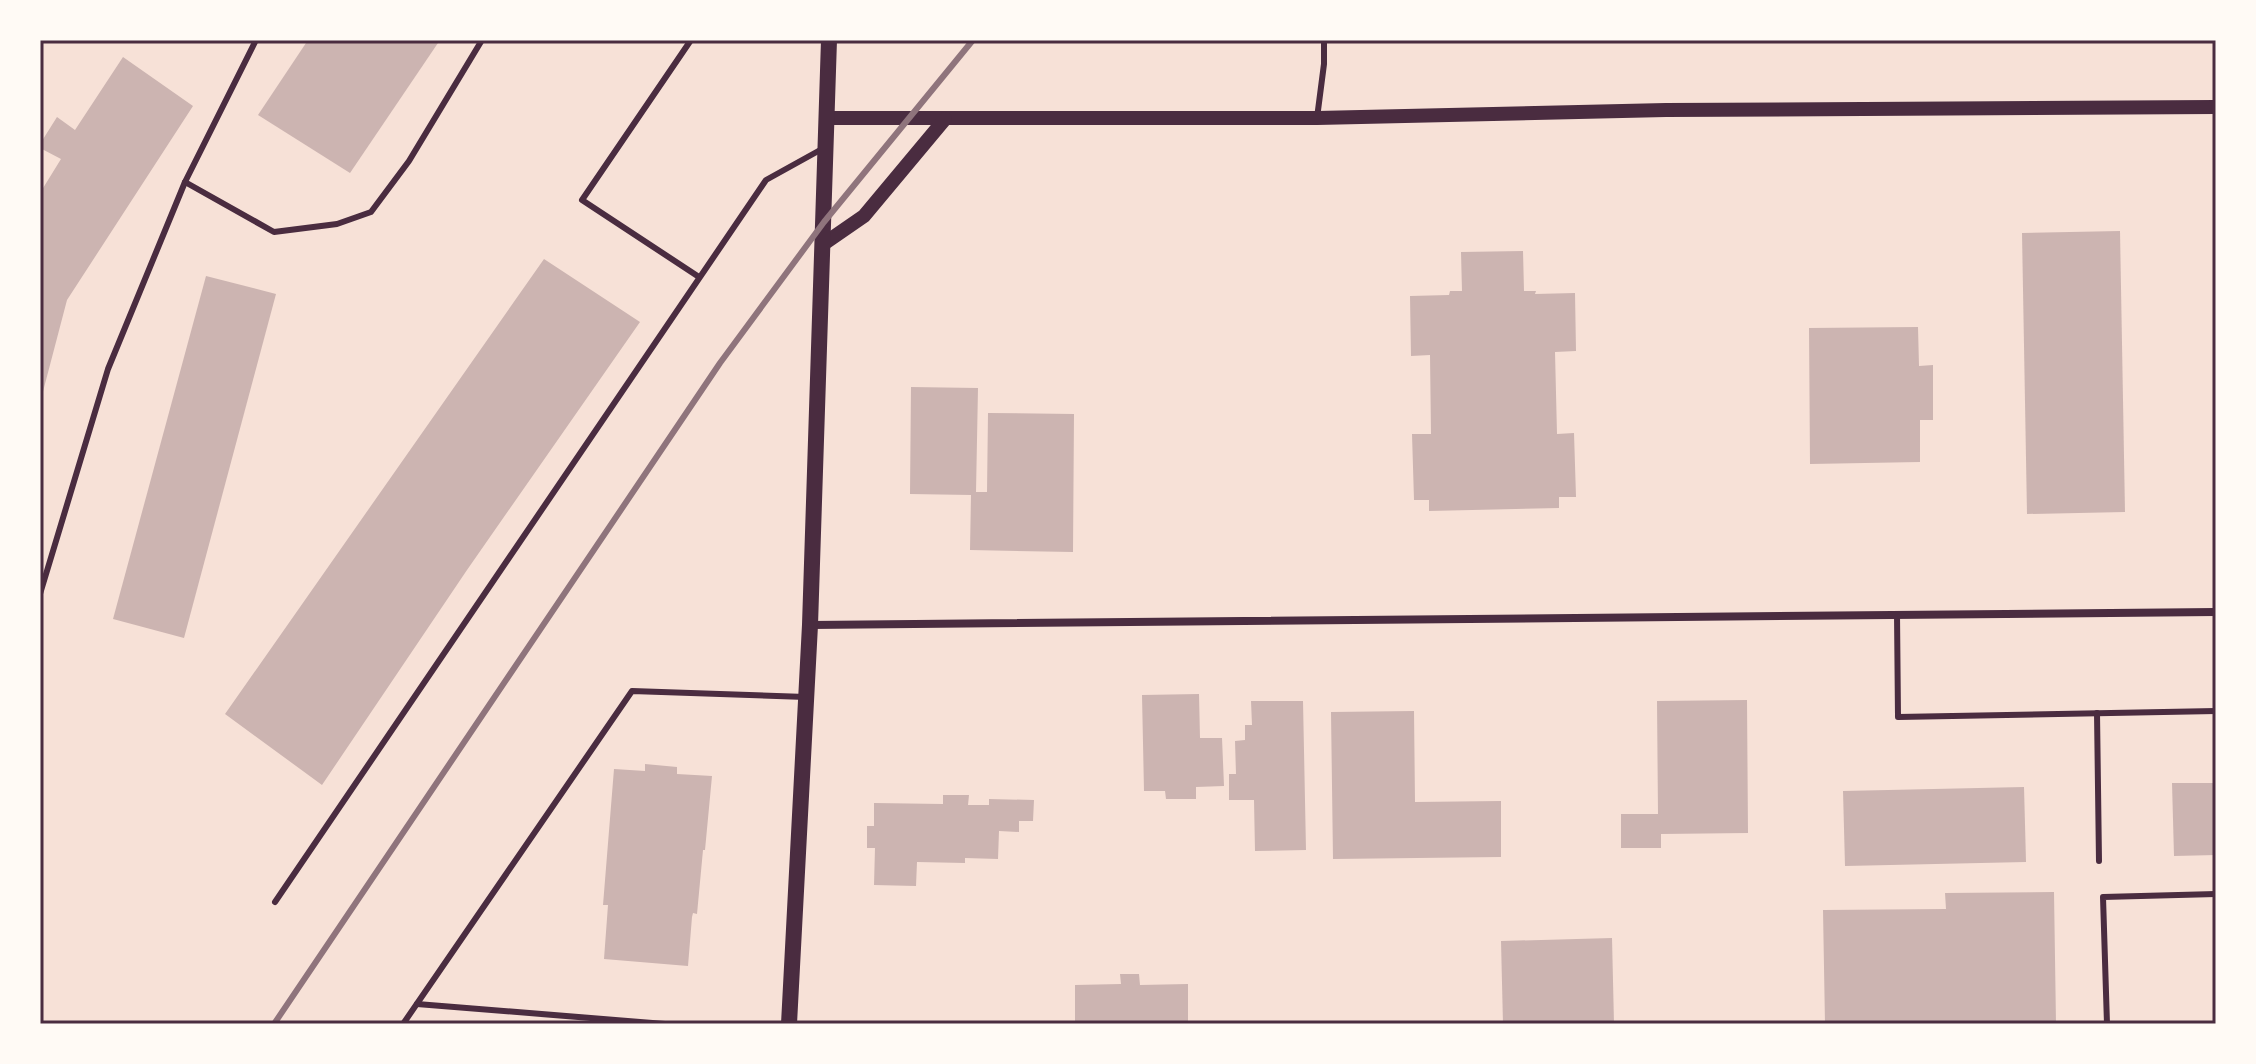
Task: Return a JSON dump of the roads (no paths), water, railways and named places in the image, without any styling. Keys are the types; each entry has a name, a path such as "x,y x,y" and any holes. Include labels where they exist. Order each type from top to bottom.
{"main road":[{"path":"789,1024 810,625 829,40"}],"street":[{"path":"827,118 1317,118 1680,110 2216,107"},
{"path":"822,245 864,216 945,119"},
{"path":"810,625 2216,612"}],"lane":[{"path":"40,594 108,369 185,182 256,40"},
{"path":"185,182 274,232 337,224 371,212 409,161 482,40"},
{"path":"691,40 582,200 699,277"},
{"path":"1317,118 1324,40"},
{"path":"275,902 766,180 825,147"},
{"path":"1897,614 1898,717 2216,711"},
{"path":"403,1024 632,691 806,697"},
{"path":"2097,713 2099,861"},
{"path":"2107,1024 2103,897 2216,894"},
{"path":"417,1004 665,1024"}],"railway":[{"path":"274,1024 720,363 824,222 973,40"}]}
